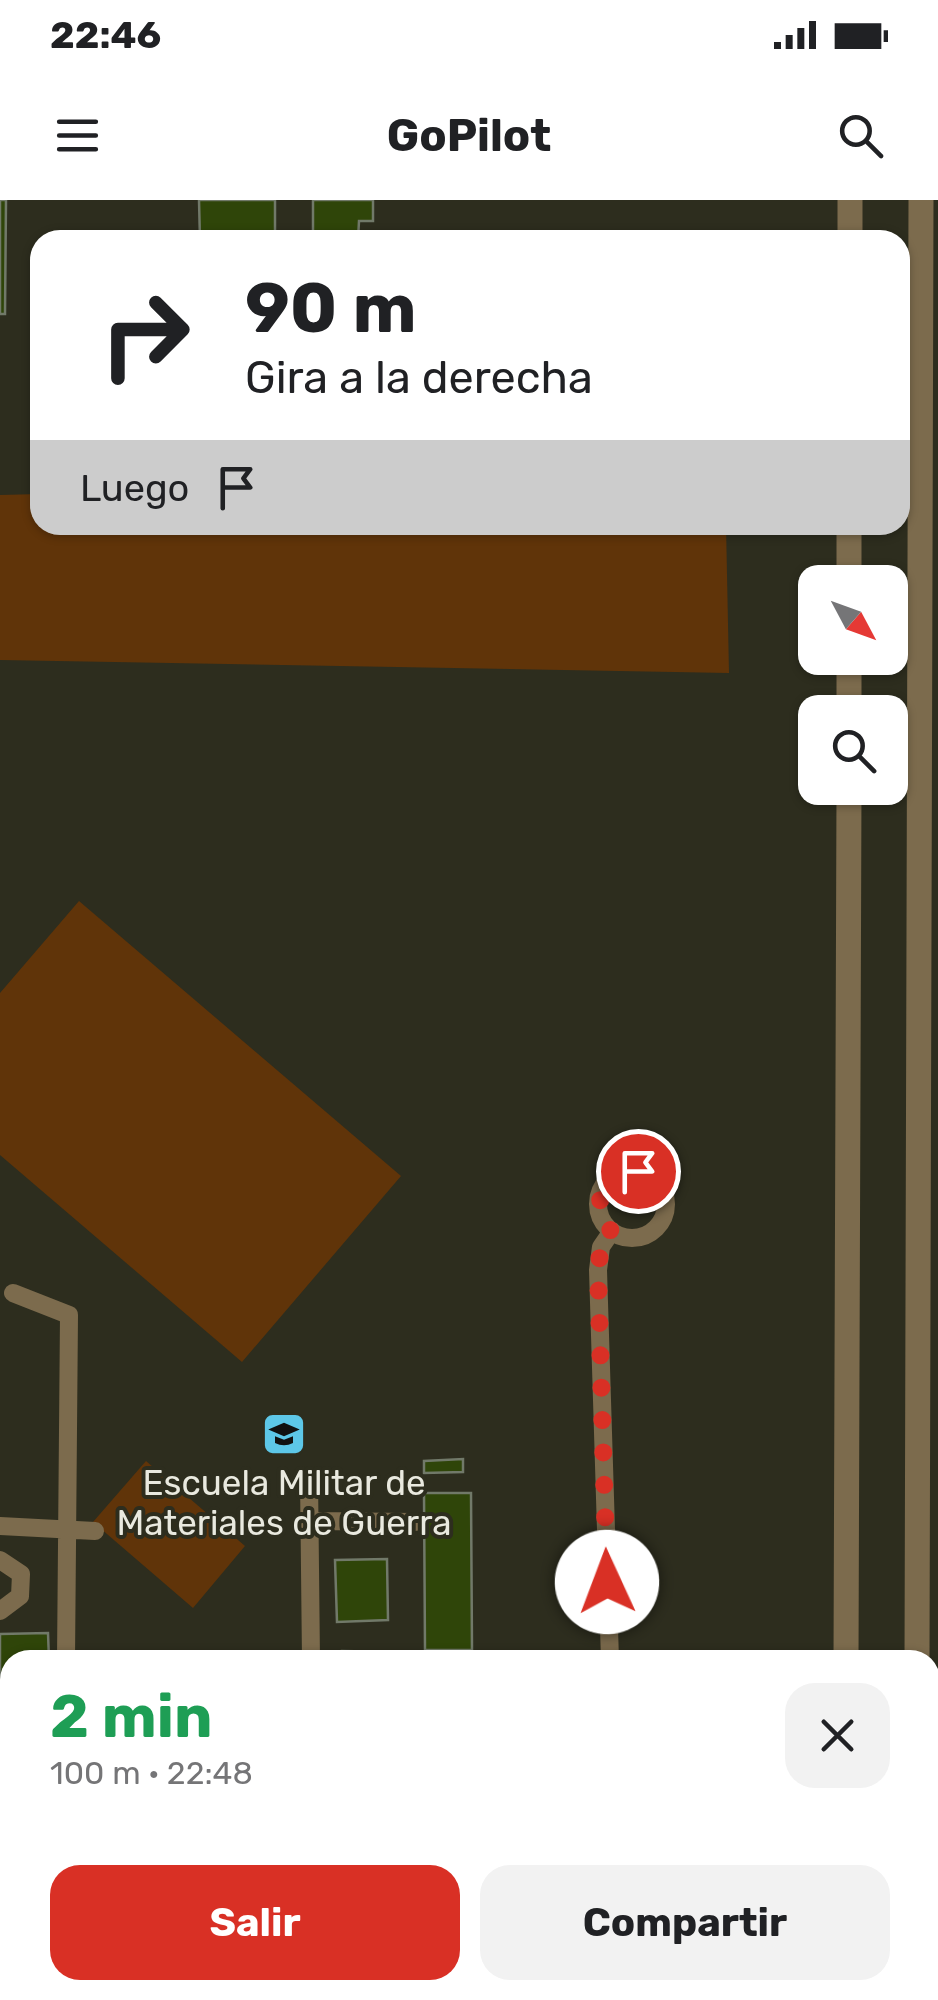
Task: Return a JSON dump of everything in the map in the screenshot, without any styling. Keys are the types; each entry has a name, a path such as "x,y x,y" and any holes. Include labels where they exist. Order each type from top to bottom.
{"street":[{"path":"850,200 850,230"},
{"path":"917,1650 929,779 921,200"},
{"path":"849,565 850,535"},
{"path":"846,1650 849,805"}],"lane":[{"path":"610,1650 598,1270 601,1247 612,1232"},
{"path":"13,1293 70,1315 66,1650"},
{"path":"309,1478 311,1650"},
{"path":"310,1520 414,1522"},
{"path":"0,1526 95,1531"},
{"path":"0,1560 21,1574 20,1596 0,1610"}],"shaded area":[{"path":"30,494 30,535 726,535 729,673 0,660 0,495"},
{"path":"79,901 401,1176 242,1362 0,1155 0,993"},
{"path":"146,1461 245,1546 193,1608 93,1522"}],"building":[{"path":"0,200 6,200 5,314 0,314"},
{"path":"199,200 275,200 275,230 200,230"},
{"path":"313,200 373,200 373,221 359,221 359,230 313,230"},
{"path":"463,1459 463,1472 424,1473 424,1461"},
{"path":"424,1493 471,1493 472,1650 425,1650"},
{"path":"387,1559 388,1620 337,1622 335,1560"},
{"path":"48,1633 49,1650 0,1650 0,1634"}],"place":[{"name":"Escuela Militar de Materiales de Guerra","path":"284,1434"}],"route":[{"path":"607,1582 598,1270 601,1247 612,1232 604,1223 599,1201 609,1180 618,1174 638,1171"}]}
